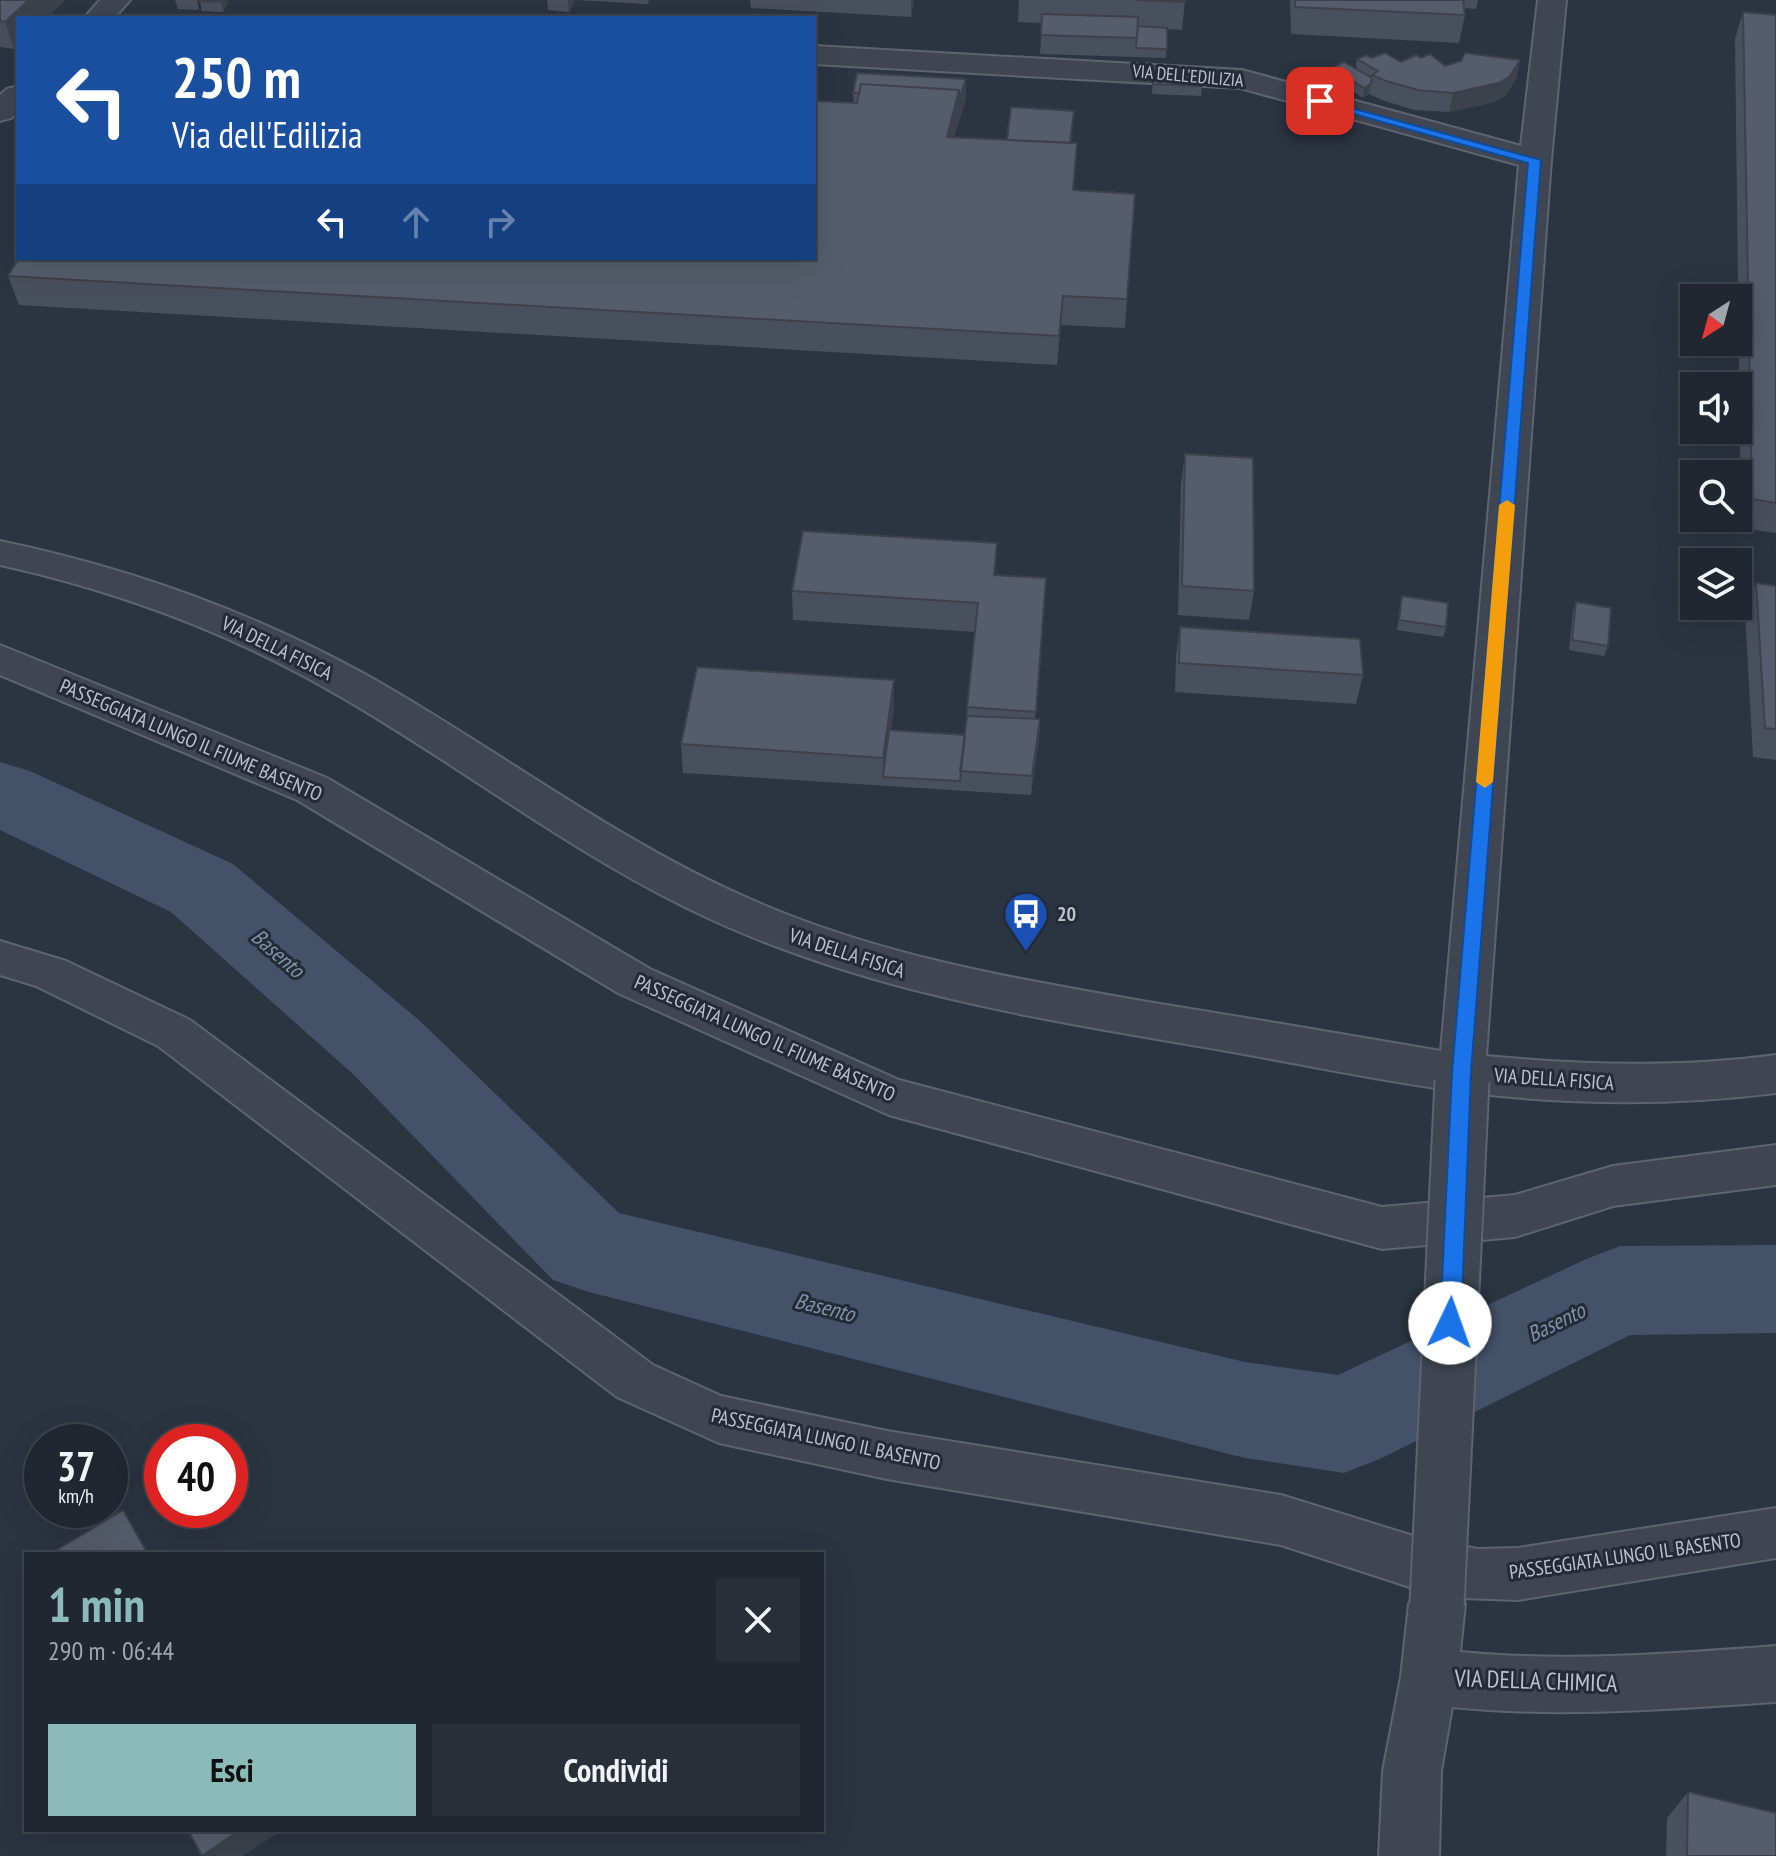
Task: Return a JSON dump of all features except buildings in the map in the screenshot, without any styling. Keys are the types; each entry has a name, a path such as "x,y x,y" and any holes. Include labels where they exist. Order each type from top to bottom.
{"street":[{"path":"100,16 116,0"},
{"path":"1429,1677 1437,1604 1462,1073 1535,160 1552,0"},
{"name":"VIA DELL'EDILIZIA","path":"816,55 1242,79 1535,160"},
{"path":"0,112 16,97"},
{"name":"VIA DELLA FISICA","path":"0,553 102,577 158,595 295,655 391,708 657,873 716,903 808,941 922,977 997,994 1462,1073 1565,1082 1637,1084 1722,1081 1776,1074"},
{"name":"PASSEGGIATA LUNGO IL FIUME BASENTO","path":"0,659 312,789 634,981 889,1096 1382,1228 1515,1216 1613,1186 1776,1165"},
{"name":"PASSEGGIATA LUNGO IL BASENTO","path":"0,958 50,973 174,1033 635,1381 719,1419 887,1455 1281,1520 1423,1565 1478,1575 1518,1574 1776,1533"},
{"name":"VIA DELLA CHIMICA","path":"1409,1856 1412,1771 1429,1677 1511,1685 1647,1683 1776,1674"}],"waterway":[{"name":"Basento","path":"0,793 202,888 387,1048 589,1249 1245,1410 1344,1424 1620,1291 1776,1289"}],"slow traffic":[{"path":"1485,782 1507,505"}],"place":[{"name":"20","path":"1026,953"}],"route":[{"path":"1320,101 1535,160 1462,1073 1450,1323"}]}
